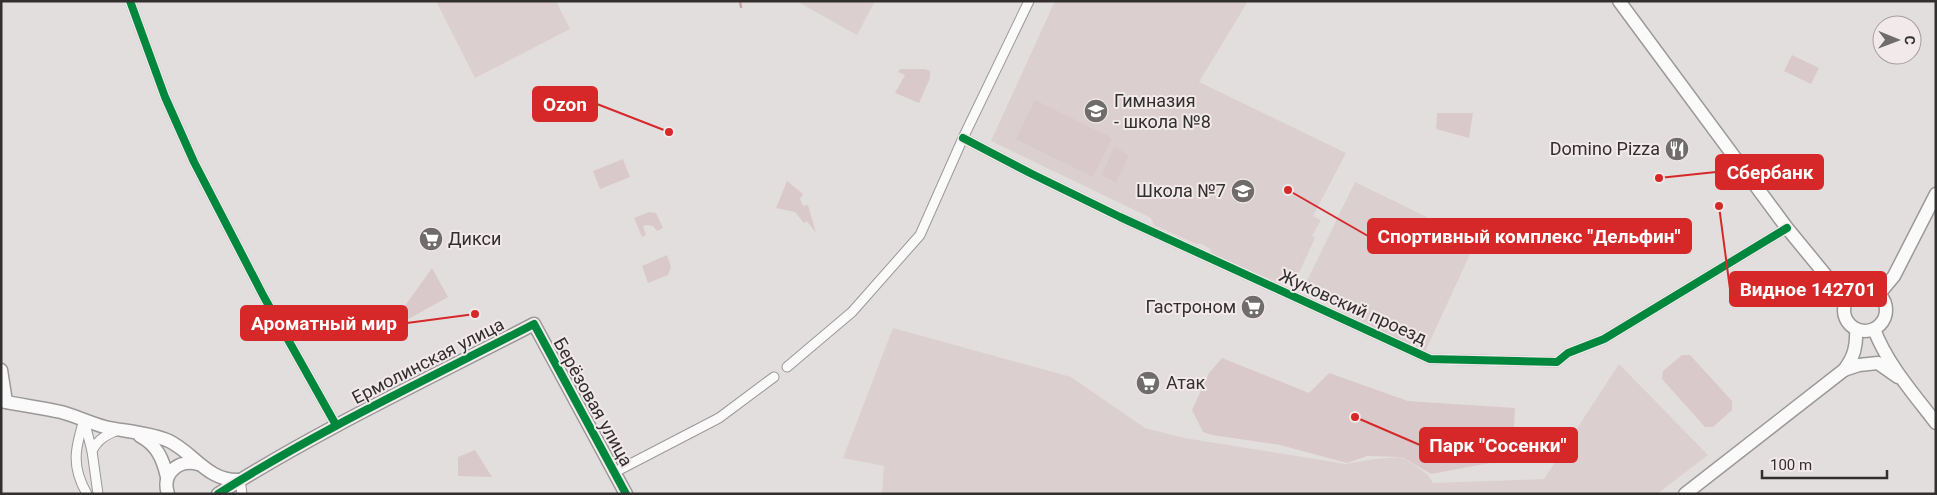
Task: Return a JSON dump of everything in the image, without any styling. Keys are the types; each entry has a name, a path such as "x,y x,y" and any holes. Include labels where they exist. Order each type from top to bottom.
{"street":[{"path":"130,1 165,98 194,162 264,297 336,425"},
{"path":"786,367 852,312 920,235 963,138 1029,1"},
{"path":"1619,1 1787,228 1837,289 1847,298"},
{"name":"Жуковский проезд","path":"963,138 1143,228 1430,359 1557,362 1568,352 1604,339 1787,228"},
{"path":"1879,294 1894,276 1936,194"},
{"path":"1862,289 1879,294 1883,300 1886,313 1880,325 1863,332 1849,325 1845,319 1844,304 1847,298 1862,289"},
{"name":"Ермолинская улица","path":"218,494 336,425 534,324"},
{"name":"Берёзовая улица","path":"534,324 626,494"},
{"path":"1685,494 1844,370 1856,351 1856,329"},
{"path":"1874,329 1879,341 1906,384 1936,423"},
{"path":"1844,370 1859,365 1878,363 1906,384"},
{"path":"1,370 4,401 63,413 119,430 170,441 221,478 240,480 242,494"},
{"path":"614,472 719,418 774,376"},
{"path":"84,420 92,451 98,494"},
{"path":"84,420 75,453 79,480 87,494"},
{"path":"92,451 96,443 104,436 119,430"},
{"path":"136,433 149,441 158,450 164,463 168,494"},
{"path":"167,477 180,464 191,462 202,466 212,481 211,494"}],"shaded area":[{"path":"436,1 556,1 570,29 475,78"},
{"path":"796,1 875,1 857,35"},
{"path":"1055,1 1248,1 1199,82 1346,153 1313,216 1321,220 1312,236 1315,238 1297,277 1280,283 1213,255 1210,249 1202,244 1196,244 1154,225 1151,218 991,141"},
{"path":"1792,55 1819,68 1811,84 1784,71"},
{"path":"900,69 925,69 930,71 930,78 919,103 895,93 905,75 898,72"},
{"path":"1035,100 1112,138 1093,177 1016,139"},
{"path":"1437,113 1473,113 1469,138 1436,129"},
{"path":"1114,147 1129,155 1116,183 1102,175"},
{"path":"623,159 630,177 600,189 593,171"},
{"path":"787,181 803,194 800,199 803,206 808,205 816,233 807,221 804,223 795,212 776,208"},
{"path":"1355,182 1476,241 1425,352 1302,291"},
{"path":"649,212 656,213 663,228 657,231 653,226 643,226 646,235 642,237 634,218"},
{"path":"667,255 671,267 668,275 648,283 642,266"},
{"path":"432,268 448,297 387,331"},
{"path":"893,328 1071,377 1145,428 1184,438 1346,464 1401,457 1428,475 1433,483 1544,479 1619,364 1708,455 1657,494 882,494 884,466 843,458"},
{"path":"1682,355 1690,355 1732,401 1732,410 1713,427 1705,427 1662,379 1663,371"},
{"path":"1222,358 1309,393 1329,373 1408,401 1515,408 1512,459 1431,474 1402,457 1367,456 1347,463 1280,445 1203,432 1192,410 1209,373"},
{"path":"475,450 492,477 458,476 458,457"}],"waterway":[{"path":"740,1 741,7"}],"cycle path":[{"path":"130,1 165,97 194,162 264,297 336,425"},
{"path":"963,138 1120,217 1430,359 1557,362 1568,353 1604,339 1787,228"},
{"path":"218,494 334,427 534,324 626,494"}],"place":[{"name":"Гимназия - школа №8","path":"1096,111"},
{"name":"Ozon","path":"669,132"},
{"name":"Domino Pizza","path":"1677,149"},
{"name":"Сбербанк","path":"1659,178"},
{"name":"Спортивный комплекс \"Дельфин\"","path":"1288,190"},
{"name":"Школа №7","path":"1243,191"},
{"name":"Видное 142701","path":"1719,206"},
{"name":"Дикси","path":"431,239"},
{"name":"Гастроном","path":"1253,307"},
{"name":"Ароматный мир","path":"475,314"},
{"name":"Атак","path":"1148,383"},
{"name":"Парк \"Сосенки\"","path":"1355,417"}]}
